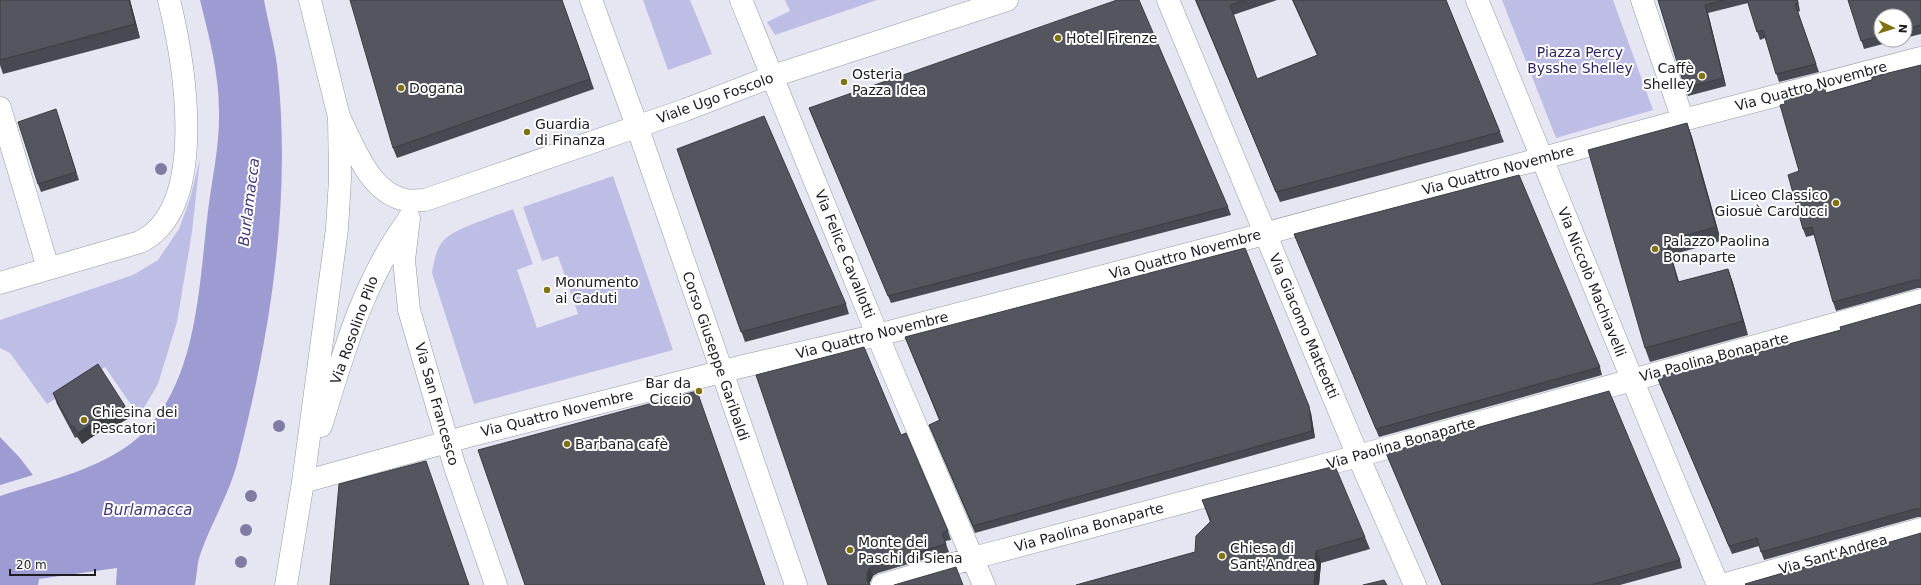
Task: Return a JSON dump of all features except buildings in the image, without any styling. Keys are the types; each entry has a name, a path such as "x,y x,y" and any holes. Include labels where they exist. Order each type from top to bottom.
{"street":[{"path":"0,283 140,242 152,236 167,218 181,182 186,147 183,81 169,0"},
{"name":"Via Rosolino Pilo","path":"286,585 303,482 337,229 340,179 339,116 310,0"},
{"name":"Corso Giuseppe Garibaldi","path":"591,0 637,126 796,585"},
{"name":"Via Felice Cavallotti","path":"741,0 878,335 984,585"},
{"name":"Viale Ugo Foscolo","path":"425,200 637,126 773,76 1007,0"},
{"name":"Via Giacomo Matteotti","path":"1168,0 1358,456 1414,585"},
{"name":"Via Niccolò Machiavelli","path":"1477,0 1718,585"},
{"path":"1642,0 1683,120"},
{"name":"Via Quattro Novembre","path":"303,482 448,442 721,372 878,335 1921,58"},
{"path":"0,108 48,268"},
{"name":"Via Rosolino Pilo","path":"339,116 370,176 381,188 407,200 425,200"},
{"name":"Via Rosolino Pilo","path":"303,482 346,344 360,305 376,270 409,218 425,200"},
{"name":"Via San Francesco","path":"409,218 404,260 408,303 448,442 496,585"},
{"name":"Via Paolina Bonaparte","path":"882,585 973,558 1358,456 1921,300"},
{"name":"Via Sant'Andrea","path":"1722,585 1921,529"}],"green space":[{"path":"643,0 690,0 712,54 668,70"},
{"path":"785,0 877,0 775,35 767,22 790,11"},
{"name":"Piazza Percy Bysshe Shelley","path":"1502,0 1613,0 1653,110 1556,138"},
{"path":"200,159 192,232 177,322 158,384 139,416 105,367 47,404 10,353 0,348 0,320 133,275 158,260 179,229 190,199"},
{"path":"613,176 673,350 474,404 432,273 439,246 445,239 459,230 513,209 533,264 517,270 537,328 578,314 558,256 542,261 523,207"}],"water":[{"name":"Burlamacca","path":"200,0 264,0 277,65 281,115 282,164 276,264 260,363 250,412 235,472 200,555 195,585 116,585 117,568 39,579 38,585 0,585 0,496 76,472 113,455 129,445 144,432 162,410 176,385 186,357 198,298 219,123 219,97 215,69"},
{"path":"0,437 20,458 33,475 0,485"}],"place":[{"name":"Hotel Firenze","path":"1058,38"},
{"name":"Caffè Shelley","path":"1702,76"},
{"name":"Osteria Pazza Idea","path":"844,82"},
{"name":"Dogana","path":"401,88"},
{"name":"Guardia di Finanza","path":"527,132"},
{"name":"Liceo Classico Giosuè Carducci","path":"1836,203"},
{"name":"Palazzo Paolina Bonaparte","path":"1655,249"},
{"name":"Monumento ai Caduti","path":"547,290"},
{"name":"Bar da Ciccio","path":"699,391"},
{"name":"Chiesina dei Pescatori","path":"84,420"},
{"name":"Barbana cafè","path":"567,444"},
{"name":"Monte dei Paschi di Siena","path":"850,550"},
{"name":"Chiesa di Sant'Andrea","path":"1222,556"}]}
